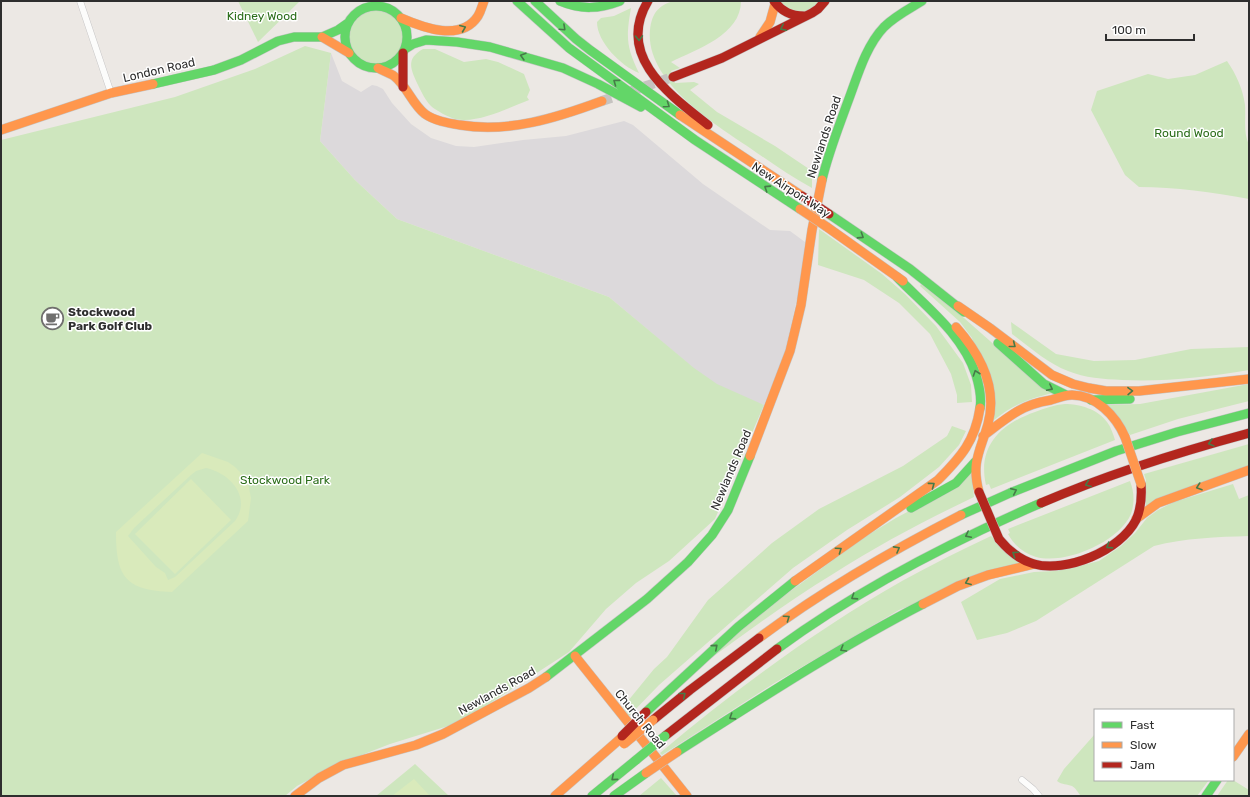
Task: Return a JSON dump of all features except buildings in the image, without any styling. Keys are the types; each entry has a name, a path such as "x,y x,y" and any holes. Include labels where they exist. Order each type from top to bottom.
{"main road":[{"path":"401,18 428,29 439,31 456,31 470,25 477,19 484,1"},
{"name":"New Airport Way","path":"517,1 531,16 569,48 670,122 732,165 827,227 929,300 946,315 966,337 976,352 987,374 991,398 990,417 975,462"},
{"name":"New Airport Way","path":"535,1 590,50 703,131 910,269 958,306 1044,384 1066,396"},
{"path":"560,1 585,9 609,6 620,1"},
{"path":"648,1 641,16 638,41 642,56 650,73 662,86 751,162"},
{"path":"673,77 722,58 759,38 806,16 818,9 825,1"},
{"name":"Newlands Road","path":"295,796 319,778 343,765 416,745 443,734 529,688 554,672 647,599 688,562 712,535 728,510 737,490 756,444 790,351 801,305 812,230 822,178 836,135 868,50 884,28 897,16 922,1"},
{"path":"775,2 786,13 806,16"},
{"path":"759,38 771,23 775,2"},
{"path":"403,87 402,70 404,51 407,41 405,25 395,12 386,7 373,6 360,10 348,23 345,33 345,44 354,60 369,68 388,66 396,61 404,51 413,44 426,40 457,42 490,47 563,68 670,122"},
{"name":"London Road","path":"1,130 111,93 214,70 236,62 286,39 304,36 322,37 338,30 348,23"},
{"name":"London Road","path":"322,37 349,53"},
{"path":"378,68 394,76 423,112 449,123 478,128 500,128 535,123 602,102"},
{"path":"560,796 622,741 646,712 702,658 769,601 812,568 921,493 948,472 959,460 973,438 979,420 981,409 980,390 976,374 960,342 945,324 897,277"},
{"path":"958,306 983,323 1044,370 1071,384 1119,392 1159,390 1249,379"},
{"path":"1090,400 1121,400 1157,397 1238,380"},
{"path":"975,462 975,479 979,492 999,539 1013,554 1034,564 1042,566 1064,564 1093,556 1120,539 1128,532 1136,518 1141,503 1141,484 1125,437 1118,422 1110,412 1090,400 1081,397 1066,396 1044,401 1011,414 983,436"},
{"path":"554,796 622,741 652,720 730,658 794,612 895,550 968,512 1018,489 1154,439 1249,413"},
{"path":"592,796 732,682 806,628 860,594 948,545 1033,505 1108,476 1180,452 1249,434"},
{"path":"866,532 949,488 960,479 975,462"},
{"path":"1136,518 1150,508 1170,498 1249,470"},
{"path":"614,796 677,752 888,622 963,584 988,575 1034,564"},
{"name":"Church Road","path":"575,656 687,796"},
{"path":"1234,756 1249,734"},
{"path":"1206,796 1216,781"}],"street":[{"path":"80,1 111,93"},
{"path":"1022,780 1039,796"}],"shaded area":[{"path":"331,53 342,81 361,92 372,85 383,89 392,103 411,124 431,138 456,146 474,147 566,136 624,121 633,125 703,184 770,230 790,231 805,242 802,276 784,356 764,405 724,394 609,297 397,219 355,180 320,141"}],"green space":[{"name":"Kidney Wood","path":"238,1 300,1 258,42"},
{"path":"673,1 741,1 739,13 734,23 726,32 705,46 671,62 680,68 671,71 675,83 694,82 699,84 690,90 717,112 775,146 812,171 812,188 780,169 718,126 684,99 670,83 658,66 651,49 650,30 652,19 657,11 663,5"},
{"path":"778,1 820,1 809,10 799,12 794,11"},
{"path":"377,8 388,10 397,16 403,25 405,36 403,47 397,56 388,62 377,64 366,62 357,56 351,47 349,36 351,25 357,16 366,10"},
{"path":"631,8 628,27 628,41 629,48 639,73 625,65 611,52 601,37 597,22 601,18 614,16"},
{"name":"Stockwood Park","path":"305,46 331,53 320,141 355,180 397,219 609,297 694,368 717,384 764,405 715,519 669,561 636,583 606,609 569,652 461,722 390,744 336,765 297,786 285,796 1,796 1,140 175,97 255,69"},
{"path":"423,49 435,49 464,62 486,59 498,62 524,74 530,90 527,97 529,100 493,114 473,119 455,119 446,116 431,106 425,99 413,74 411,65 412,61 417,53"},
{"name":"Round Wood","path":"1227,61 1239,82 1245,105 1245,130 1249,145 1249,199 1194,190 1139,187 1125,175 1091,110 1097,91 1148,74 1168,79 1195,75"},
{"path":"819,229 882,274 905,294 936,326 963,363 971,385 972,402 957,403 957,395 951,374 930,334 899,303 864,280 818,265"},
{"path":"921,284 964,318 1041,386 1053,393 1022,403 1008,410 994,420 972,338 960,322 920,286"},
{"path":"1011,322 1056,354 1094,361 1135,360 1191,349 1249,347 1249,370 1170,380 1122,380 1088,377 1060,368 1039,354 1012,334"},
{"path":"1249,384 1249,401 1178,419 1130,435 1107,405 1140,404"},
{"path":"1065,404 1082,406 1099,414 1108,424 1115,440 991,489 989,484 986,485 984,471 985,459 994,438 1002,430 1023,417 1046,408"},
{"path":"952,426 966,431 959,445 939,467 900,497 847,530 793,568 659,685 629,716 623,707 654,669 667,657 708,600 772,543 819,509 903,466 947,436"},
{"path":"1249,444 1249,466 1146,507 1146,480 1144,474"},
{"path":"202,453 228,462 242,474 248,483 251,498 248,521 172,592 156,591 144,588 134,584 127,578 122,571 118,560 116,532","holes":["206,468 223,475 236,487 240,495 240,512 235,521 175,577 168,580 165,573 156,567 128,536 134,528 196,471"]},
{"path":"971,471 974,497 902,533 850,563 783,606 703,664 758,615 863,538 896,518 956,486"},
{"path":"191,479 231,520 175,574 135,534"},
{"path":"1130,481 1134,497 1131,514 1125,524 1115,534 1090,549 1061,558 1048,559 1036,557 1019,548 1008,534 1010,533 1008,529"},
{"path":"1233,484 1239,499 1249,495 1249,536 1213,537 1154,546 1036,621 1007,633 977,640 961,602 1000,579 1034,572 1055,571 1099,561 1121,546 1135,533 1147,518 1158,510 1174,502"},
{"path":"991,536 1020,563 899,610 773,684 662,755 660,753 747,683 808,640 902,581"},
{"path":"1094,735 1094,781 1208,781 1197,796 1081,796 1076,789 1070,785 1057,781 1064,769"},
{"path":"415,764 449,796 376,796"},
{"path":"661,778 677,796 639,796"},
{"path":"414,779 430,796 392,796"},
{"path":"1227,781 1234,781 1249,790 1249,796 1217,796"}],"tunnel":[{"path":"602,101 673,77"}],"traffic: fast":[{"path":"517,1 569,48 695,140 800,209"},
{"path":"535,1 576,39 680,115"},
{"path":"560,1 583,7 605,6 620,1"},
{"path":"822,180 830,151 854,84 862,63 877,35 888,23 922,1"},
{"path":"370,6 382,6 398,15 405,25 407,37 405,49 398,59 382,68 370,68 359,63 350,54 345,43 345,31 350,20 359,11 370,6"},
{"path":"153,84 214,70 241,60 278,41 294,37 322,37 338,30 348,23"},
{"path":"405,49 413,44 426,40 457,42 490,47 563,68 598,84 641,107"},
{"path":"829,214 910,269 964,312"},
{"path":"897,277 931,310 962,346 976,375 980,395 980,408"},
{"path":"998,343 1044,384 1066,395"},
{"path":"1091,400 1130,399"},
{"path":"961,515 1010,493 1116,451 1177,432 1249,413"},
{"path":"546,677 647,599 688,562 712,535 728,510 750,456"},
{"path":"911,508 956,483 975,462"},
{"path":"777,649 840,606 905,568 972,534 1041,503"},
{"path":"646,712 738,627 795,581"},
{"path":"677,752 829,657 923,604"},
{"path":"636,760 665,736"},
{"path":"592,796 636,760"},
{"path":"614,796 646,773"},
{"path":"1206,796 1216,781"}],"traffic: slow":[{"path":"401,18 431,29 452,31 462,29 471,24 478,16 484,1"},
{"path":"760,37 770,22 775,4"},
{"path":"322,37 349,53"},
{"path":"378,68 399,80 416,105 425,114 437,120 460,125 496,127 532,122 567,113 602,101"},
{"path":"1,130 111,93 153,84"},
{"path":"680,115 802,196"},
{"path":"750,456 790,351 801,305 812,230 822,180"},
{"path":"800,209 827,227"},
{"path":"827,227 903,281"},
{"path":"958,306 990,328 1052,375 1073,384 1106,391 1139,391 1249,379"},
{"path":"956,327 973,348 985,372 991,397 988,424 976,465 979,492"},
{"path":"983,436 1009,417 1026,407 1072,395 1089,399 1104,408 1111,414 1125,437"},
{"path":"795,581 938,480 954,464 966,448 975,430 980,408"},
{"path":"1125,437 1141,484"},
{"path":"1136,519 1158,503 1249,470"},
{"path":"759,638 807,604 857,572 961,515"},
{"path":"923,604 958,586 988,575 1034,564"},
{"path":"575,656 687,796"},
{"path":"295,796 319,778 343,765 416,745 443,734 529,688 546,677"},
{"path":"624,744 653,720"},
{"path":"1234,756 1249,734"},
{"path":"555,796 620,739"},
{"path":"646,773 677,752"}],"traffic: jam":[{"path":"648,1 640,21 638,39 642,56 651,72 664,87 678,101 708,125"},
{"path":"774,1 787,13 804,16"},
{"path":"673,77 722,58 812,13 825,1"},
{"path":"403,53 403,87"},
{"path":"802,196 829,214"},
{"path":"1041,503 1092,482 1144,464 1249,433"},
{"path":"999,539 1015,554 1034,564 1047,566 1061,565 1091,557 1118,541 1136,520 1141,503 1141,484"},
{"path":"979,492 999,539"},
{"path":"653,720 759,638"},
{"path":"665,736 777,649"},
{"path":"622,736 646,712"}],"place":[{"name":"Stockwood Park Golf Club","path":"52,319"}]}
